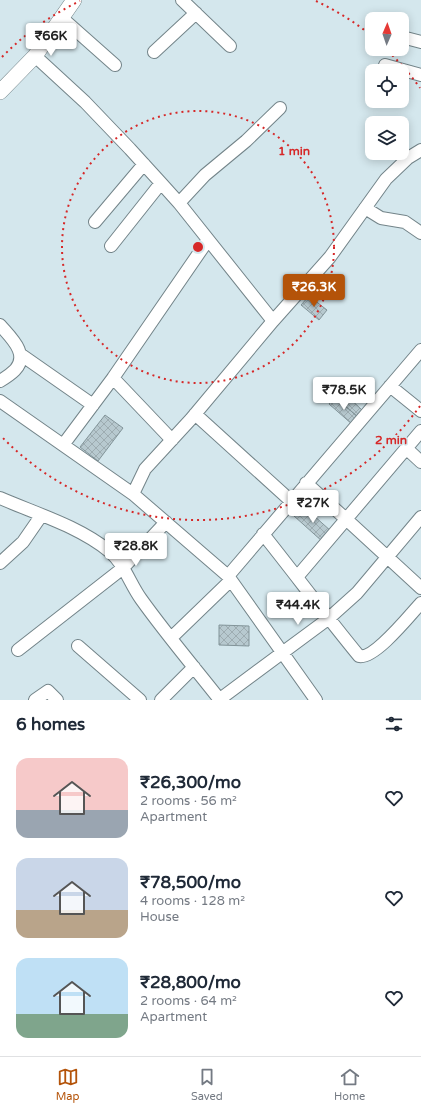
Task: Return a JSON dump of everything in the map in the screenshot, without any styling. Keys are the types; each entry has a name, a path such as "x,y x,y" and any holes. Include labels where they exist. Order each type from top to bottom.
{"street":[{"path":"0,92 35,56 74,0"},
{"path":"182,0 230,46"},
{"path":"154,52 196,13"},
{"path":"62,18 114,65"},
{"path":"409,39 421,42"},
{"path":"35,56 85,102 144,164 179,203 273,321"},
{"path":"409,72 421,75"},
{"path":"179,203 205,175 246,141 280,108"},
{"path":"133,494 145,469 195,414 273,321 330,258 386,179 408,158 421,150"},
{"path":"95,222 144,164"},
{"path":"111,246 161,183"},
{"path":"365,208 380,218 405,222 421,233"},
{"path":"64,445 113,378 208,240"},
{"path":"0,325 17,346 21,361 15,370 0,381"},
{"path":"171,638 229,578 263,534 421,350"},
{"path":"20,354 93,405"},
{"path":"113,378 172,440"},
{"path":"390,386 421,411"},
{"path":"0,401 133,494 229,578 316,700"},
{"path":"195,414 291,501"},
{"path":"298,577 421,432"},
{"path":"406,448 421,462"},
{"path":"306,483 421,588"},
{"path":"0,498 88,536 117,558 139,596 220,699 328,619 357,593 421,517"},
{"path":"0,563 23,542 41,516"},
{"path":"18,650 122,568 166,522"},
{"path":"263,534 298,577 328,619 359,656 363,657 369,655 379,648 421,603"},
{"path":"78,646 140,700"},
{"path":"161,700 194,667"},
{"path":"35,700 48,691 58,700"}],"building":[{"path":"309,296 327,310 319,320 301,305"},
{"path":"342,391 364,412 359,418 335,397"},
{"path":"335,397 359,418 353,425 329,404"},
{"path":"105,415 123,428 98,461 80,447"},
{"path":"303,506 332,532 323,542 294,516"},
{"path":"219,625 249,626 249,646 219,645"}]}
